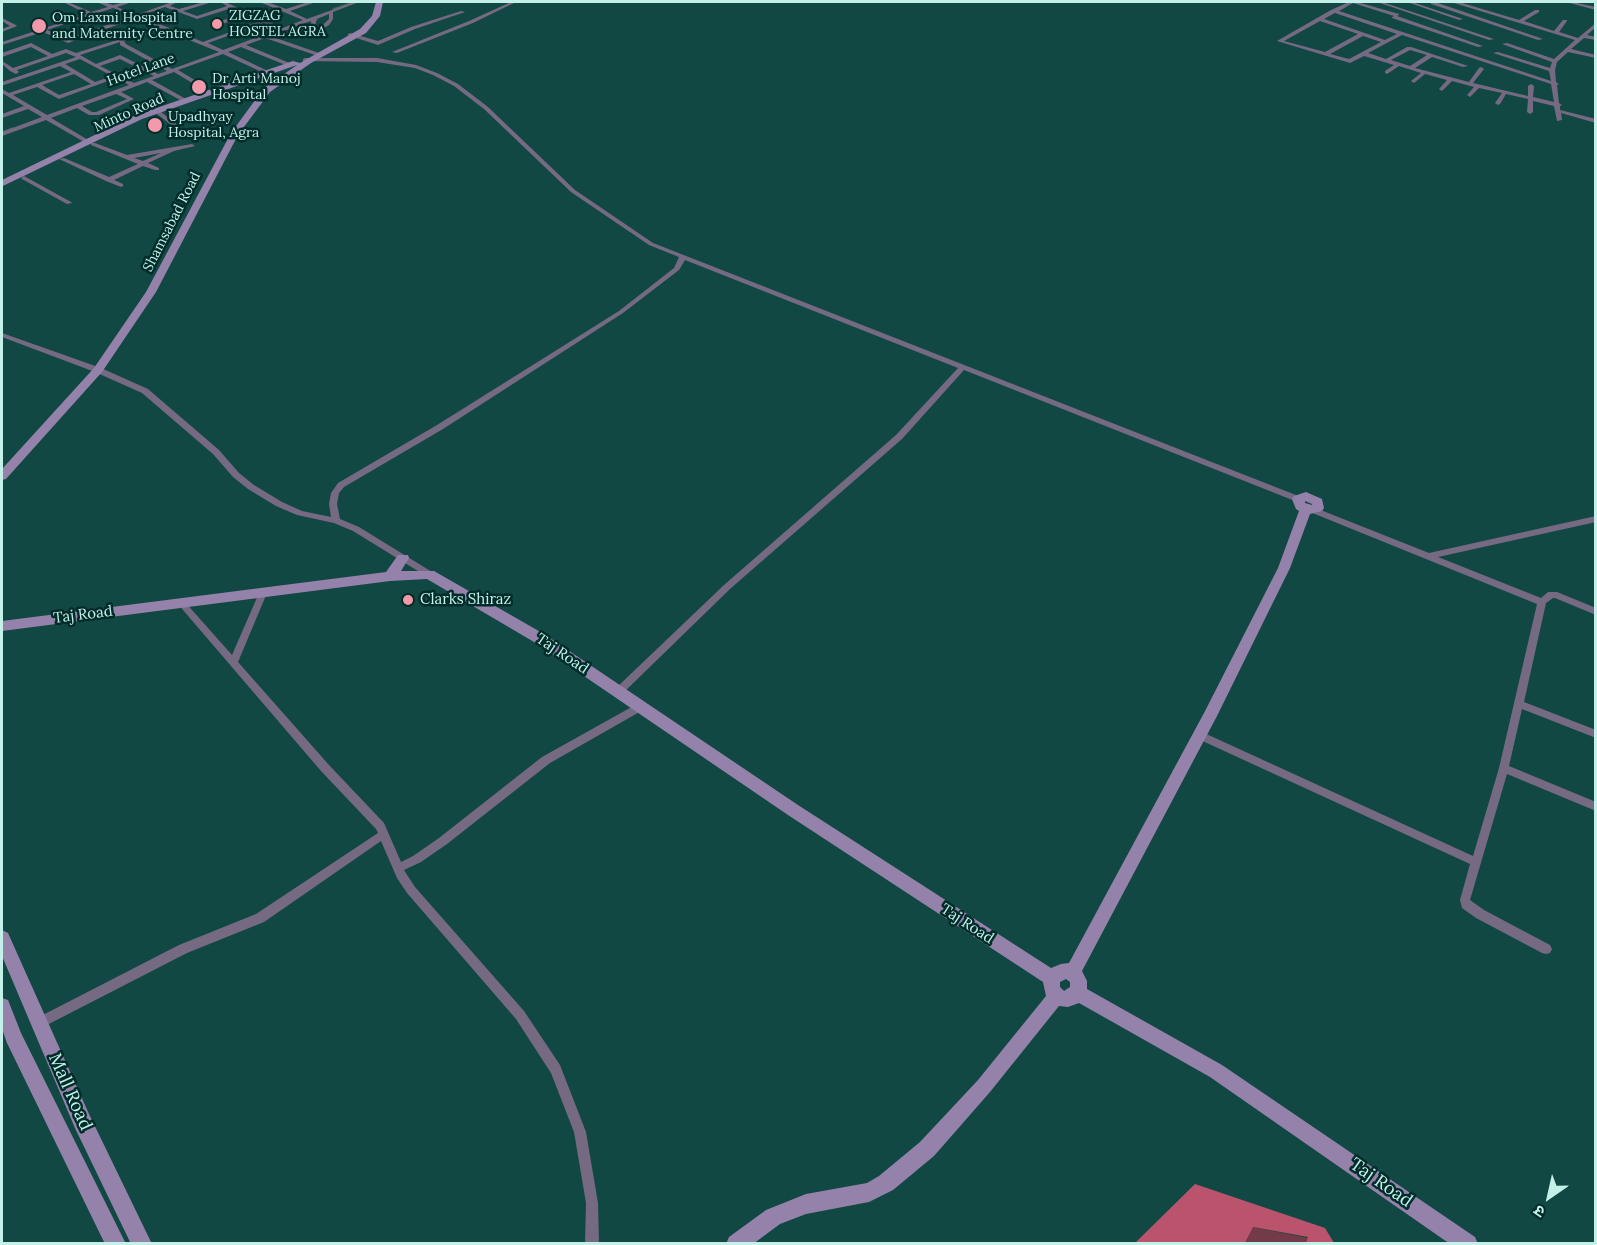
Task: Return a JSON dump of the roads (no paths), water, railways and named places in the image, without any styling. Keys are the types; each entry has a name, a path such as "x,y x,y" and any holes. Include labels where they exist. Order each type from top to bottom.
{"main road":[{"name":"Shamsabad Road","path":"306,60 352,35 365,24 374,2"},
{"name":"Shamsabad Road","path":"2,476 98,370 150,292 234,135 269,77 306,60 373,21 378,2"},
{"name":"Minto Road","path":"2,183 159,113 269,77 290,65 306,60"},
{"name":"Minto Road","path":"2,188 62,159 139,117 184,100 269,77"},
{"path":"1072,974 1199,735 1284,568 1306,506"},
{"path":"390,576 404,558"},
{"name":"Taj Road","path":"2,626 390,576 429,573 539,638 1054,987"},
{"name":"Mall Road","path":"2,938 82,1121 142,1244"},
{"path":"735,1244 773,1217 806,1204 868,1192 886,1183 927,1149 970,1102 1054,987 1060,971 1072,974 1079,985 1077,993 1071,998 1054,987"},
{"name":"Taj Road","path":"1077,993 1216,1071 1468,1244"},
{"name":"Mall Road","path":"2,1006 8,1040 116,1244"}],"street":[{"path":"101,2 222,51 269,77"},
{"path":"2,44 127,2"},
{"path":"42,30 68,41 175,2"},
{"path":"178,11 207,2"},
{"path":"222,2 280,28"},
{"path":"264,2 304,19 346,2"},
{"path":"286,11 306,2"},
{"name":"Hotel Lane","path":"2,134 41,117 78,106 117,92 130,84 148,80 156,75 242,45 304,19 357,2"},
{"path":"438,2 443,4 456,2"},
{"path":"395,52 514,2"},
{"path":"1402,33 1350,61 1280,41 1353,2 1480,46"},
{"path":"1378,2 1491,39 1436,76"},
{"path":"1410,2 1480,25 1488,22"},
{"path":"1426,7 1435,2 1540,39"},
{"path":"1456,2 1553,32 1596,39"},
{"path":"1568,2 1580,3 1596,9"},
{"path":"65,3 91,14"},
{"path":"164,5 197,18 232,6"},
{"path":"1354,17 1372,7"},
{"path":"1379,26 1405,10"},
{"path":"305,37 327,24 331,19 331,11"},
{"path":"1333,11 1556,84"},
{"path":"1521,21 1537,11"},
{"path":"352,35 378,43 413,28 463,12"},
{"path":"217,24 247,13"},
{"path":"293,34 313,24 315,17"},
{"path":"2,19 14,26 2,31"},
{"path":"1319,19 1386,42"},
{"path":"204,44 264,21"},
{"path":"1534,43 1553,32 1565,21"},
{"path":"2,84 162,27"},
{"path":"1559,120 1556,84 1552,70 1556,59 1594,27"},
{"path":"222,51 280,28"},
{"path":"59,38 76,32"},
{"path":"1325,54 1362,34"},
{"path":"265,36 317,54"},
{"path":"20,38 52,56"},
{"path":"1516,41 1556,59"},
{"path":"121,42 196,83"},
{"path":"81,57 121,42"},
{"path":"1505,44 1556,59"},
{"path":"2,56 32,45"},
{"path":"242,45 290,65"},
{"path":"1573,45 1595,55"},
{"path":"1386,61 1408,48 1465,66"},
{"path":"1567,50 1595,55"},
{"path":"12,70 66,51 130,84"},
{"path":"97,65 135,51"},
{"path":"1496,53 1552,70"},
{"path":"1364,54 1436,76 1530,98 1596,121"},
{"path":"1411,68 1431,55"},
{"path":"1587,63 1595,55"},
{"path":"120,57 156,75"},
{"path":"306,60 396,63 435,74 456,85 511,132 573,191 651,244 1542,602"},
{"path":"2,62 23,77"},
{"path":"61,64 95,84"},
{"path":"1387,72 1399,64"},
{"path":"1470,84 1481,69"},
{"path":"8,95 75,72"},
{"path":"1414,81 1425,72"},
{"path":"2,129 156,75"},
{"path":"59,97 117,76"},
{"path":"1442,89 1451,79"},
{"path":"148,80 184,100"},
{"path":"38,85 69,104"},
{"path":"1470,95 1477,86"},
{"path":"1530,112 1531,86"},
{"path":"2,91 41,117 90,143 157,169"},
{"path":"78,106 91,114 97,114 131,99 117,92"},
{"path":"1498,103 1505,92"},
{"path":"2,116 27,107"},
{"path":"159,113 181,130"},
{"path":"126,158 192,146"},
{"path":"108,180 172,150"},
{"path":"62,159 121,185"},
{"path":"24,178 69,203"},
{"path":"336,521 333,504 336,491 341,485 447,423 621,312 677,268 682,258"},
{"path":"2,335 98,370 145,391 216,452 236,475 251,487 279,504 300,513 336,521 356,529 429,573"},
{"path":"618,692 727,587 899,437 962,368"},
{"path":"1429,556 1596,519"},
{"path":"233,662 263,593"},
{"path":"1546,949 1480,914 1466,904 1504,768 1542,602 1554,594 1596,612"},
{"path":"181,603 380,826 398,868 411,890 520,1016 556,1069 580,1132 592,1203 592,1244"},
{"path":"1520,704 1596,734"},
{"path":"398,868 417,860 443,842 546,760 640,707"},
{"path":"1199,735 1476,862"},
{"path":"1504,768 1596,807"},
{"path":"39,1023 183,949 260,918 384,834"}],"waterway":[{"path":"333,9 354,2"},
{"path":"2,132 13,128"}],"place":[{"name":"ZIGZAG HOSTEL AGRA","path":"217,24"},
{"name":"Om Laxmi Hospital and Maternity Centre","path":"39,26"},
{"name":"Dr Arti Manoj Hospital","path":"199,87"},
{"name":"Upadhyay Hospital, Agra","path":"155,125"},
{"name":"Clarks Shiraz","path":"408,600"}]}
